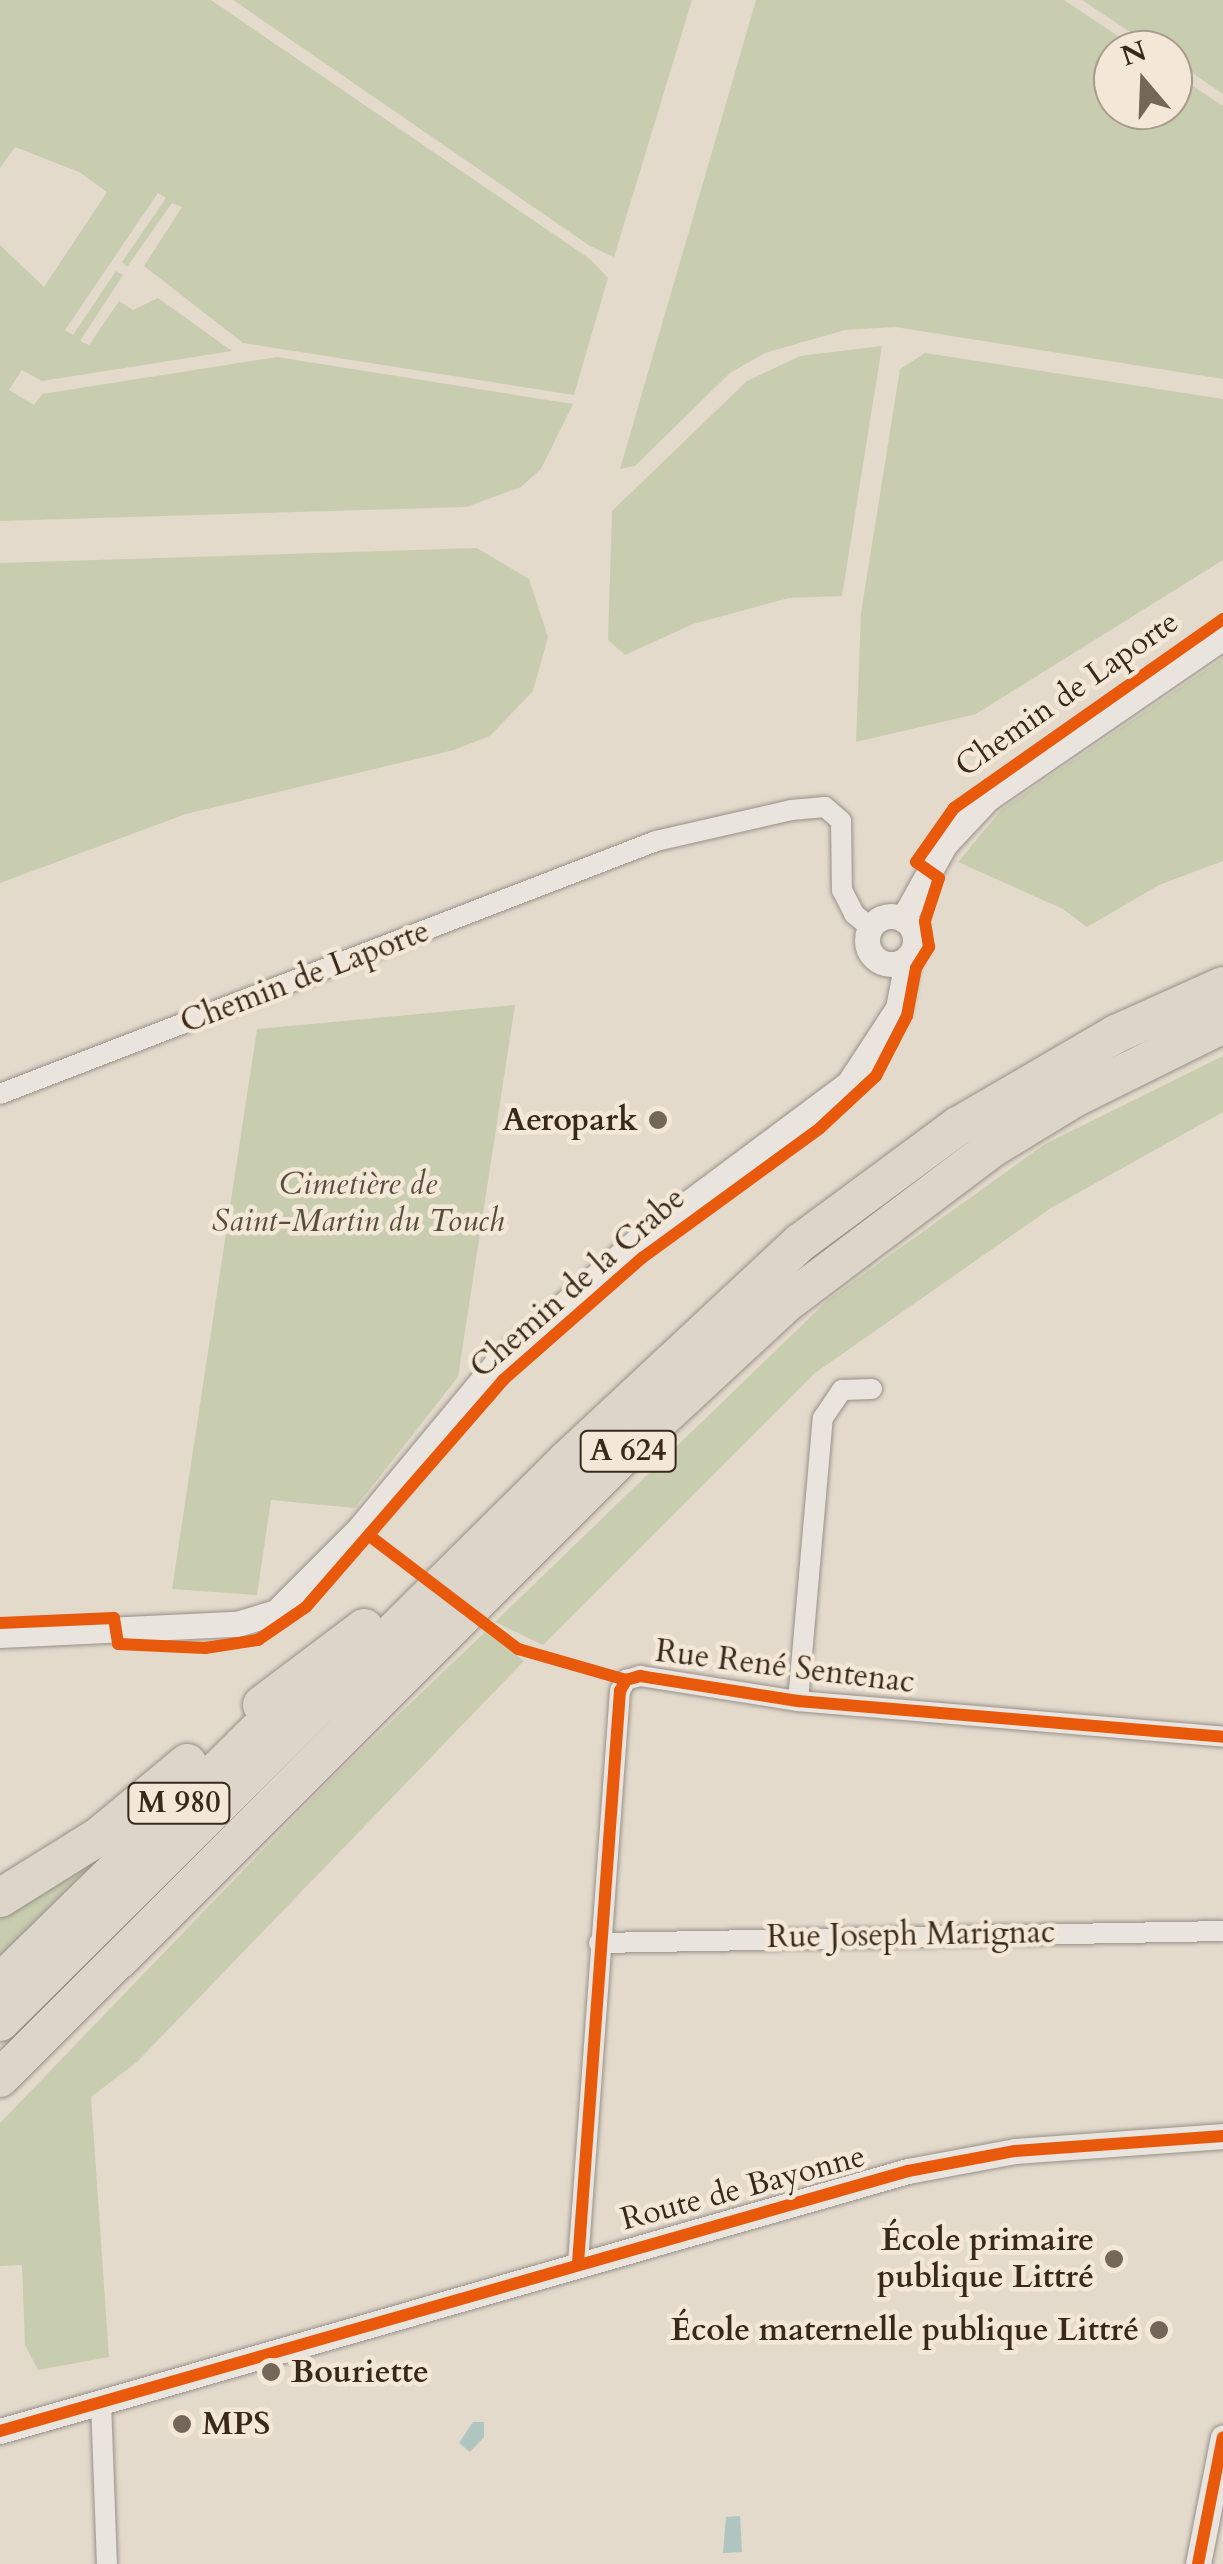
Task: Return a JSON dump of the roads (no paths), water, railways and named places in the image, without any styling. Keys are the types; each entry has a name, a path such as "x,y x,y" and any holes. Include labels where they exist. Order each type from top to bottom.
{"highway":[{"name":"A 624","path":"0,2022 701,1330 867,1190 1052,1070 1223,986"},
{"name":"A 624","path":"0,2078 632,1446 785,1304 989,1150 1076,1097 1223,1024"},
{"name":"M 980","path":"0,1983 364,1628 489,1514 568,1459"},
{"path":"0,1898 110,1829 203,1749 364,1628"}],"street":[{"name":"Chemin de Laporte","path":"904,919 945,844 988,798 1223,637"},
{"name":"Chemin de Laporte","path":"0,1094 656,840 790,810 826,807 841,821 842,890 854,914 870,927 869,950 881,962"},
{"path":"870,927 885,916 904,919 915,939 908,957 881,962 890,988 885,1030"},
{"name":"Chemin de la Crabe","path":"0,1635 237,1624 276,1612 359,1529 496,1364 636,1242 829,1102 898,1008 908,957"},
{"path":"798,1701 824,1418 842,1390 872,1389"},
{"name":"Rue René Sentenac","path":"578,2263 599,1942 620,1691 626,1680 640,1676 798,1701 1223,1737"},
{"name":"Rue Joseph Marignac","path":"599,1942 1223,1930"},
{"name":"Route de Bayonne","path":"0,2431 578,2263 978,2155 1223,2136"},
{"path":"101,2402 107,2564"},
{"path":"1198,2564 1223,2436"}],"place":[{"name":"Aeropark","path":"658,1120"},
{"name":"École primaire publique Littré","path":"1114,2259"},
{"name":"École maternelle publique Littré","path":"1159,2330"},
{"name":"Bouriette","path":"271,2372"},
{"name":"MPS","path":"182,2424"}],"park label":[{"name":"Cimetière de Saint-Martin du Touch","path":"358,1204"}]}
